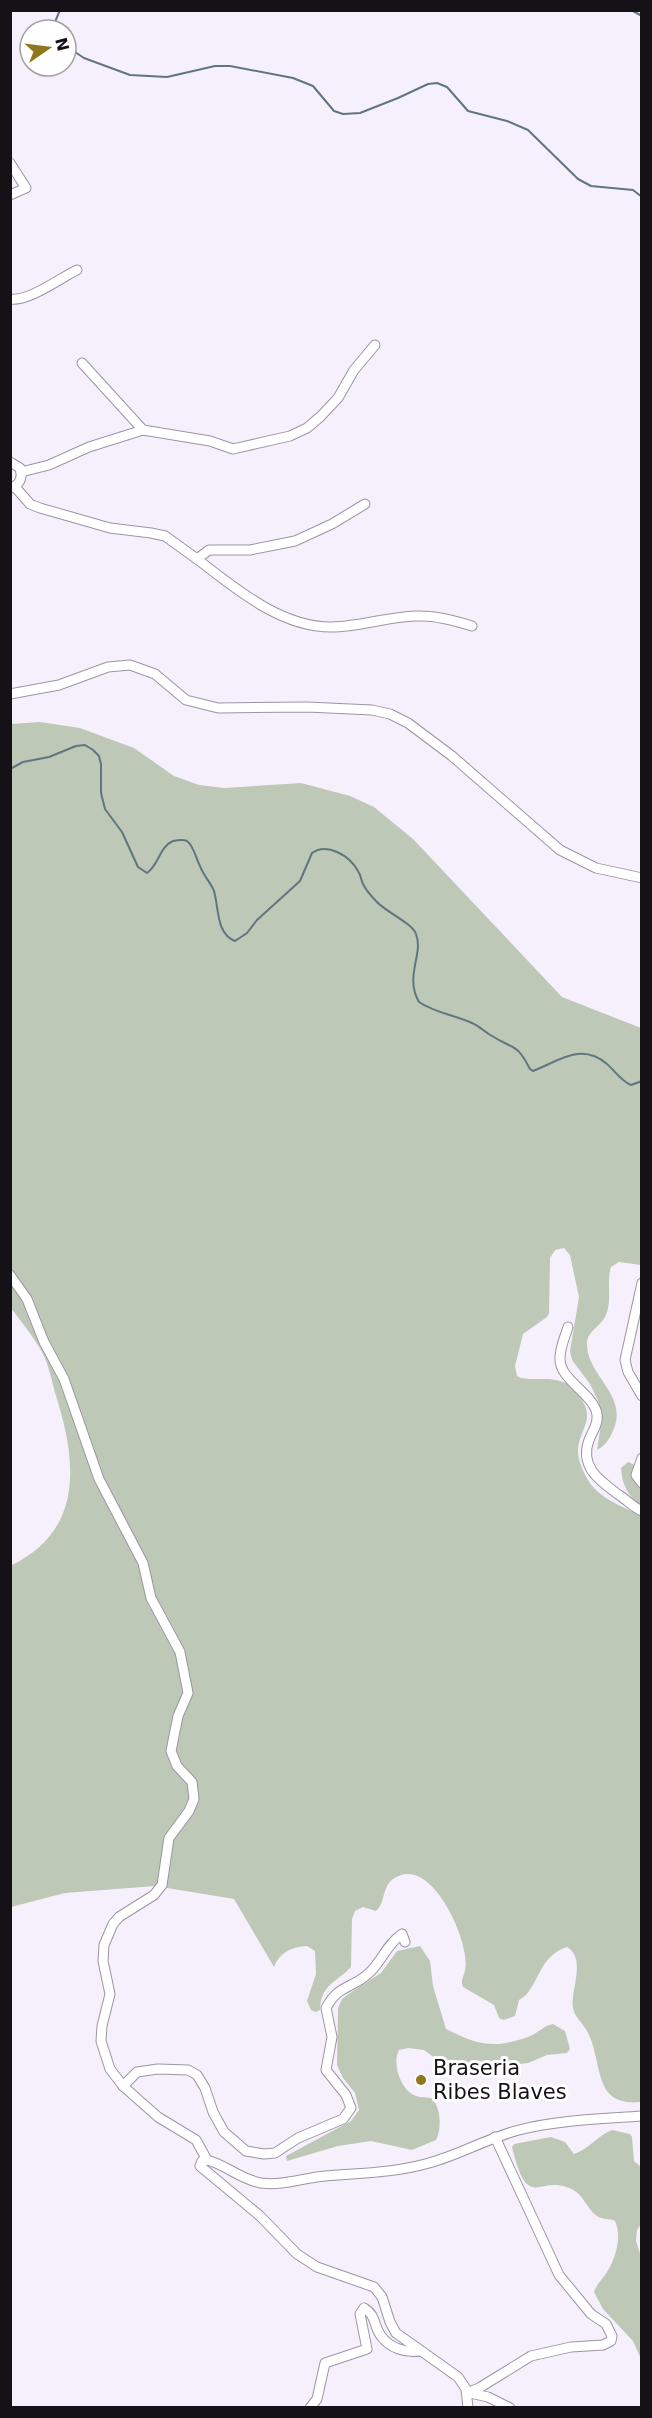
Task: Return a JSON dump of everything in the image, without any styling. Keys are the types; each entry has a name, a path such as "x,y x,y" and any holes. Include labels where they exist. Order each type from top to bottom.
{"street":[{"path":"10,163 26,188 10,195"},
{"path":"10,299 16,300 41,290 77,270"},
{"path":"21,472 49,465 89,447 143,430 210,441 233,448 290,436 320,417 338,398 354,370 375,345"},
{"path":"82,363 143,430"},
{"path":"10,462 17,465 21,472 20,481 13,488 30,504 110,528 165,537 262,605 301,623 329,627 422,616 448,619 472,626"},
{"path":"197,559 209,550 250,550 295,541 332,524 365,504"},
{"path":"10,694 59,685 108,667 130,665 155,674 186,700 218,708 307,707 372,710 390,714 408,723 452,756 561,850 596,868 642,878"},
{"path":"10,1275 27,1299 44,1342 64,1379 99,1479 143,1563 152,1598 180,1652 188,1683 188,1693 178,1716 171,1750 177,1766 192,1782 194,1799 189,1811 169,1838 165,1878 160,1888 154,1895 119,1917 113,1924 104,1945 103,1961 110,1994 102,2026 101,2041 110,2069 123,2086 158,2117 196,2140 207,2160"},
{"path":"642,1282 625,1360 628,1372 642,1396"},
{"path":"568,1327 560,1352 560,1364 590,1399 597,1416 587,1445 589,1467 598,1479 642,1511"},
{"path":"642,1458 636,1475 642,1483"},
{"path":"123,2086 137,2072 158,2069 188,2070 197,2075 206,2088 213,2112 224,2132 246,2151 264,2154 275,2153 298,2138 343,2119 351,2108 346,2095 326,2070 332,2037 326,2008 340,1989 368,1974 393,1940 402,1934 405,1942"},
{"path":"468,2408 467,2393 458,2377 396,2333 382,2298 374,2287 317,2267 297,2254 260,2216 200,2166 201,2162 207,2160 218,2162 244,2179 280,2184 324,2176 361,2175 430,2163 495,2137 531,2127 642,2116"},
{"path":"467,2393 531,2356 571,2347 603,2345 611,2341 612,2336 606,2324 591,2314 559,2275 495,2137"},
{"path":"310,2408 317,2399 326,2363 367,2349 360,2314 364,2308 372,2312 380,2335 390,2345 409,2352 419,2351"},
{"path":"467,2393 481,2395 510,2408"}],"green space":[{"path":"40,722 80,728 134,748 174,776 199,785 224,788 301,783 350,796 374,807 413,839 562,997 641,1028 641,1265 619,1262 611,1267 607,1311 603,1320 591,1332 587,1344 589,1356 616,1408 616,1420 606,1443 597,1450 602,1418 599,1403 590,1384 572,1360 570,1351 579,1297 570,1255 564,1248 555,1250 550,1258 549,1313 547,1317 523,1334 515,1366 517,1376 521,1378 550,1379 569,1385 577,1393 587,1411 578,1453 586,1477 592,1486 605,1497 641,1516 641,2102 625,2102 606,2090 592,2043 573,2008 577,1967 573,1952 567,1947 557,1951 544,1965 531,1989 519,2000 515,2016 503,2020 499,2018 494,2005 463,1987 465,1959 459,1931 438,1893 428,1882 417,1876 405,1874 389,1882 376,1911 363,1907 355,1911 352,1919 351,1967 326,1989 320,2010 316,2012 311,2010 307,2001 316,1974 315,1951 307,1946 292,1949 283,1954 274,1967 234,1899 155,1886 65,1893 11,1907 10,1566 34,1551 51,1534 63,1514 69,1493 70,1470 63,1421 47,1362 35,1340 10,1307 11,724"},
{"path":"628,1462 635,1465 632,1473 641,1488 641,1505 626,1490 621,1468"},
{"path":"420,1946 430,1961 433,1986 446,2029 467,2039 495,2044 528,2037 553,2024 565,2031 570,2049 567,2053 547,2055 528,2063 482,2069 447,2067 424,2050 408,2048 399,2050 396,2061 398,2074 404,2086 414,2095 431,2098 437,2106 440,2124 436,2140 412,2150 371,2141 338,2146 287,2161 286,2156 351,2121 359,2110 355,2093 343,2078 337,2065 338,2008 342,1999 381,1973 397,1951"},
{"path":"612,2130 630,2134 634,2161 641,2167 641,2224 637,2230 636,2241 642,2260 641,2359 633,2341 603,2309 594,2292 615,2254 618,2233 615,2221 597,2216 575,2191 563,2186 530,2186 518,2168 512,2147 514,2144 551,2137 565,2142 574,2154"}],"waterway":[{"path":"57,18 60,10"},
{"path":"631,10 642,16"},
{"path":"78,54 130,75 167,77 215,66 230,66 293,78 313,86 334,111 343,114 360,113 428,84 437,83 447,87 468,111 507,121 528,130 578,179 591,186 633,190 642,197"},
{"path":"10,769 23,762 49,757 76,746 85,745 93,750 99,756 101,764 101,793 105,809 122,832 138,867 147,873 168,844 177,840 187,841 214,891 221,927 224,933 235,941 247,933 257,920 300,881 312,853 324,849 338,852 354,865 364,886 375,900 414,930 418,949 413,983 419,1002 472,1023 518,1050 533,1071 570,1056 588,1054 607,1064 627,1083 631,1085 642,1081"}],"place":[{"name":"Braseria Ribes Blaves","path":"421,2080"}]}
